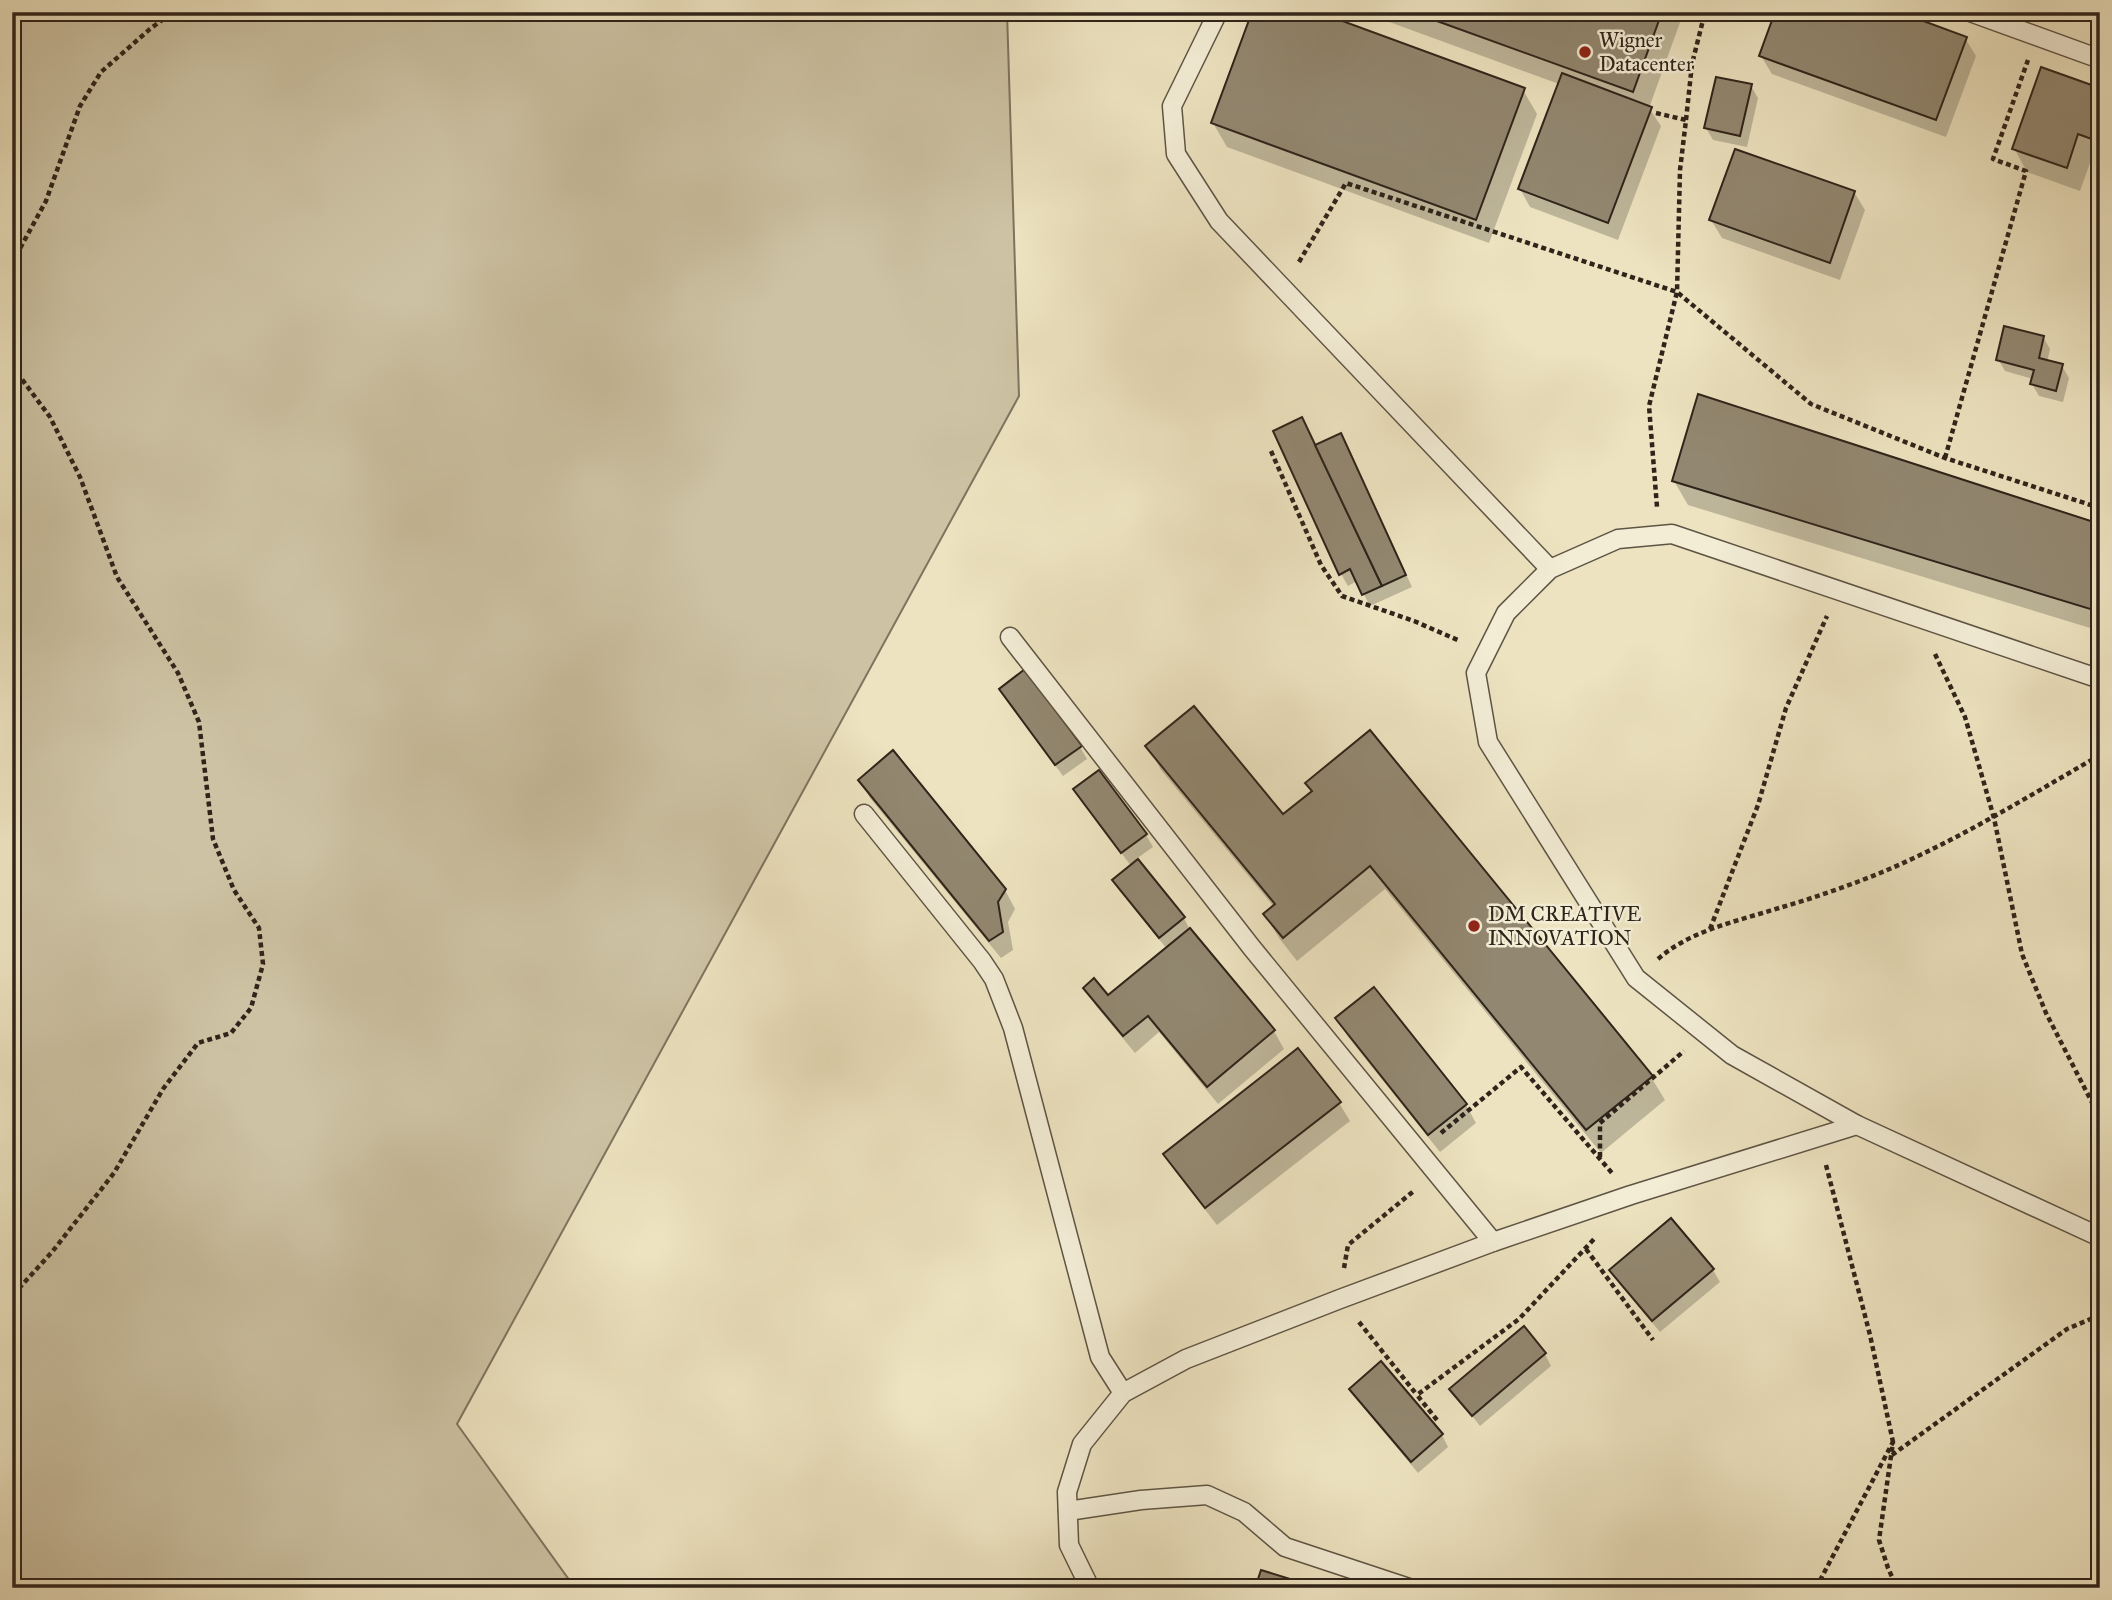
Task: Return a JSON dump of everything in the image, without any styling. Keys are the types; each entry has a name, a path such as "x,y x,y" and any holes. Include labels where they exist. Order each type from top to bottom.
{"lane":[{"path":"1218,12 1172,106 1176,154 1219,221 1550,569"},
{"path":"1970,12 2100,60"},
{"path":"2100,679 1672,534 1618,539 1550,569 1506,613 1476,673 1488,742 1636,978 1732,1055 1857,1125 2100,1237"},
{"path":"1010,638 1252,948 1493,1242"},
{"path":"864,814 994,979 1013,1028 1100,1357 1123,1393"},
{"path":"1090,1588 1069,1545 1067,1492 1082,1444 1123,1393 1186,1359 1493,1242 1632,1195 1857,1125"},
{"path":"1068,1511 1141,1500 1207,1495 1244,1512 1285,1548 1409,1588"}],"path":[{"path":"12,263 46,201 80,106 102,72 173,12"},
{"path":"1659,536 1649,406 1677,292 1680,170 1692,64 1705,12"},
{"path":"1945,458 2026,171 1993,159 2036,36"},
{"path":"1656,113 1686,120"},
{"path":"1283,289 1346,183 1677,292 1811,404 1945,458 2100,508"},
{"path":"12,366 50,417 80,477 117,577 178,673 199,722 213,839 234,890 259,928 263,964 251,1008 231,1033 198,1043 163,1088 114,1173 52,1252 12,1296"},
{"path":"1271,451 1321,565 1342,596 1414,621 1486,653"},
{"path":"1709,929 1758,805 1786,708 1840,592"},
{"path":"1926,620 1935,654 1965,717 1994,818 2021,954 2046,1013 2100,1118"},
{"path":"1636,978 1666,952 1709,929 1788,906 1885,871 1994,818 2100,755"},
{"path":"1600,1158 1600,1123 1705,1033"},
{"path":"1818,1137 1870,1335 1893,1442 1879,1540 1897,1588"},
{"path":"1417,1395 1340,1299 1348,1245 1437,1173"},
{"path":"1586,1249 1653,1340"},
{"path":"1892,1455 2067,1329 2100,1315"},
{"path":"1816,1588 1893,1442"}],"shaded area":[{"path":"12,12 1007,12 1019,396 457,1424 575,1588 12,1588"}],"building":[{"path":"1190,12 1206,12 1199,20"},
{"path":"1252,12 1318,12 1525,88 1476,220 1211,123"},
{"name":"Wigner Datacenter","path":"1412,12 1662,12 1633,92"},
{"path":"1775,12 1899,12 1967,37 1936,120 1759,56"},
{"path":"2041,67 2100,88 2100,142 2078,134 2067,168 2012,149"},
{"path":"1562,73 1652,107 1608,223 1518,189"},
{"path":"1716,77 1752,84 1740,136 1704,128"},
{"path":"1735,149 1855,191 1830,263 1709,220"},
{"path":"2004,326 2044,336 2039,358 2063,364 2056,391 2030,384 2034,370 1996,360"},
{"path":"1698,394 2100,524 2100,612 1672,481"},
{"path":"1302,417 1382,586 1362,595 1350,569 1339,575 1273,431"},
{"path":"1341,433 1406,575 1382,586 1315,445"},
{"path":"1025,669 1082,746 1055,765 999,689"},
{"name":"DM CREATIVE INNOVATION","path":"1194,706 1283,814 1312,791 1305,783 1370,730 1653,1076 1586,1130 1370,866 1283,938 1263,914 1275,904 1145,746"},
{"path":"893,750 1006,889 998,902 1003,932 989,941 858,780"},
{"path":"1099,770 1147,834 1121,853 1073,789"},
{"path":"1138,859 1185,917 1159,938 1112,880"},
{"path":"1190,928 1275,1030 1207,1087 1148,1016 1123,1036 1083,988 1094,978 1108,995"},
{"path":"1374,987 1467,1104 1428,1135 1335,1018"},
{"path":"1298,1048 1341,1102 1205,1208 1163,1154"},
{"path":"1671,1218 1714,1269 1652,1321 1609,1270"},
{"path":"1524,1326 1546,1353 1472,1416 1449,1389"},
{"path":"1381,1361 1443,1434 1411,1462 1349,1389"},
{"path":"1261,1570 1319,1588 1255,1588"}],"place":[{"name":"Wigner Datacenter","path":"1585,52"},
{"name":"DM CREATIVE INNOVATION","path":"1474,926"}]}
